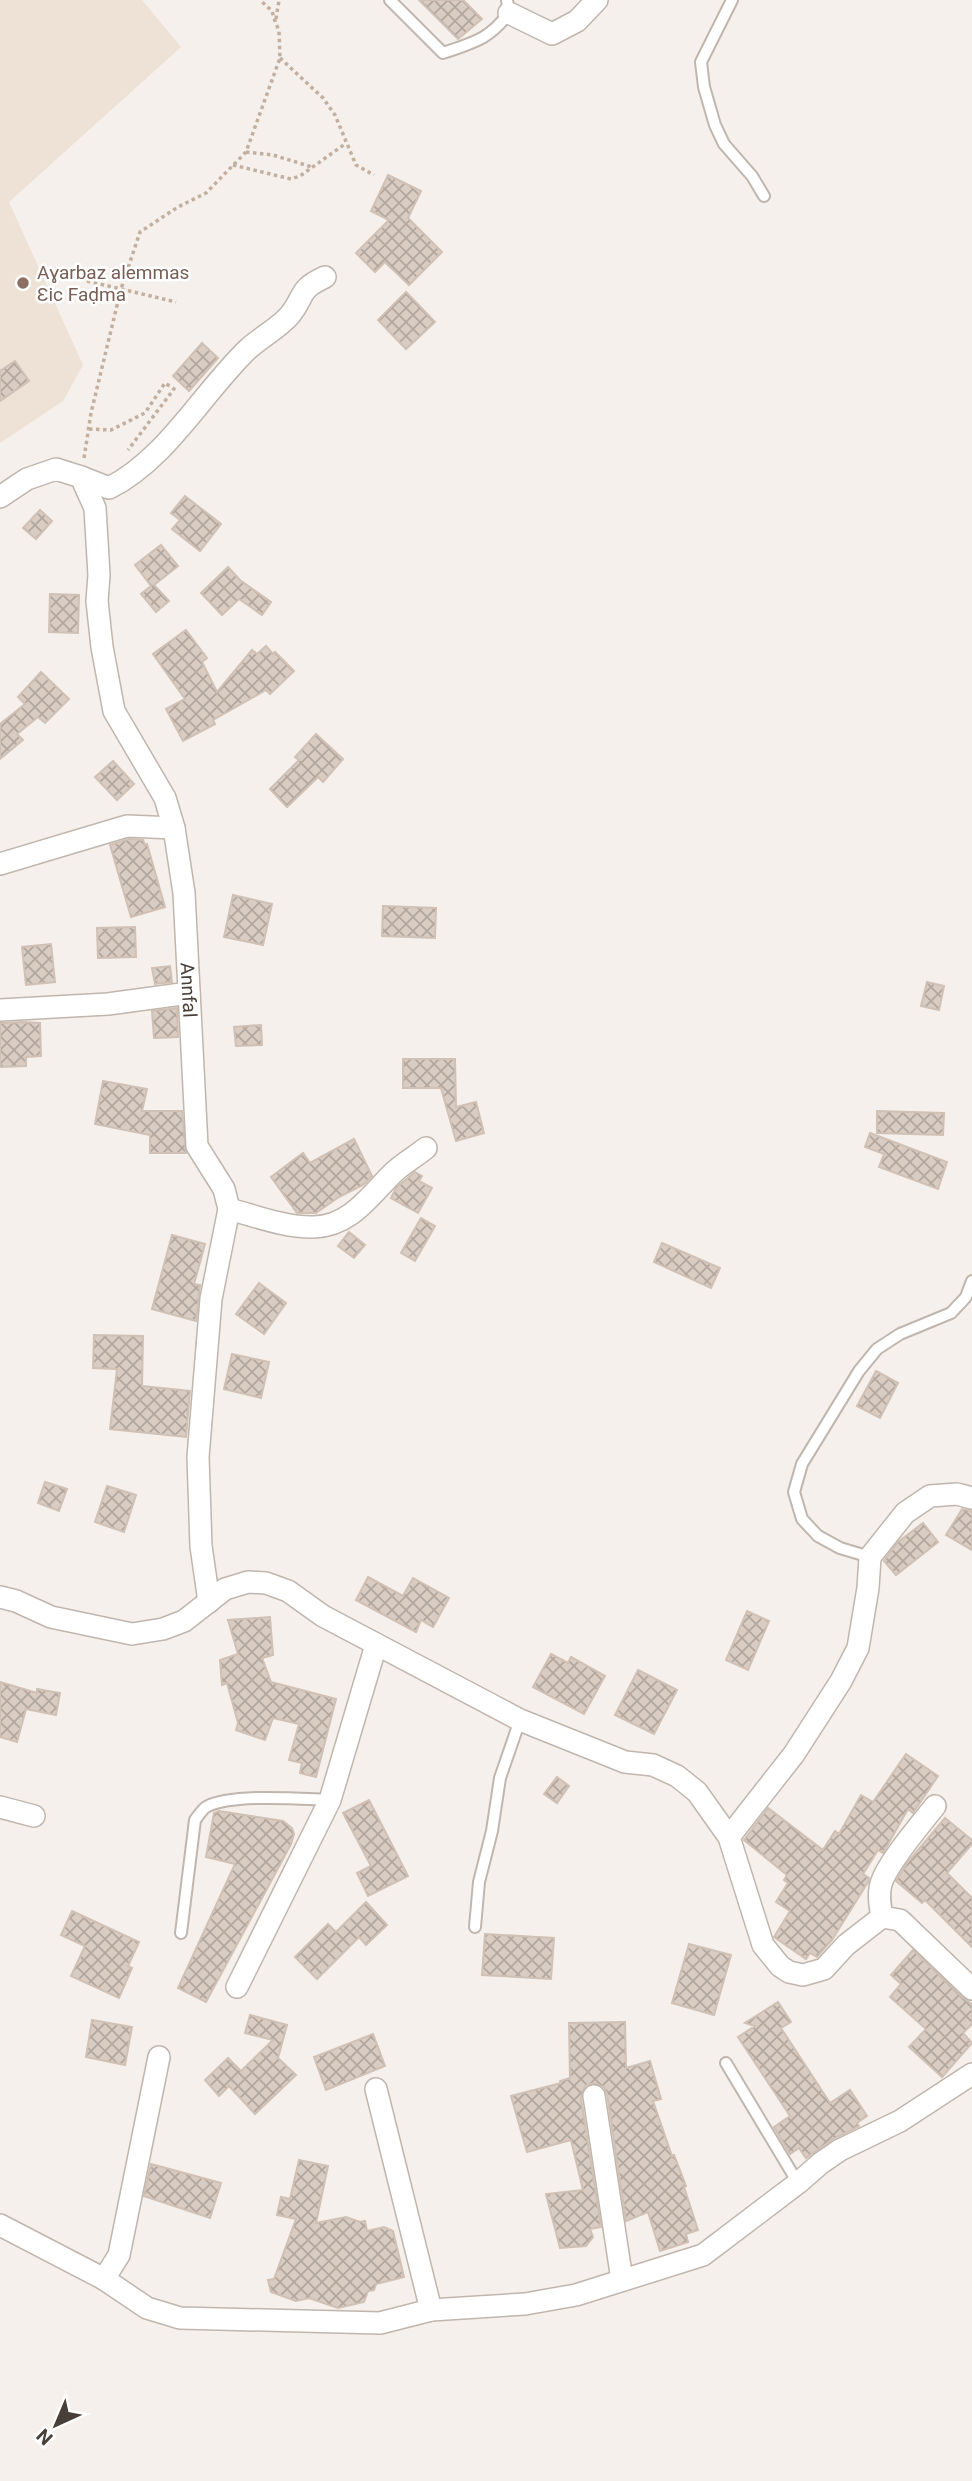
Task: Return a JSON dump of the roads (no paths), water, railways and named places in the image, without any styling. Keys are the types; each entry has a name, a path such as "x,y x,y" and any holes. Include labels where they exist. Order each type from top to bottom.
{"street":[{"path":"508,6 552,34 577,21 597,0"},
{"path":"0,497 27,479 56,469 110,488 131,477 166,442 248,349 289,316 307,286 325,277"},
{"name":"Annfal","path":"81,477 95,508 99,575 97,601 114,711 165,797 174,828 184,893 197,1146 224,1189 229,1209"},
{"path":"0,864 127,826 174,828"},
{"path":"0,1010 108,1004 189,993"},
{"path":"209,1602 201,1546 198,1457 211,1299 229,1209 294,1226 316,1227 346,1219 374,1195 392,1174 426,1148"},
{"path":"729,1837 794,1754 841,1681 858,1648 870,1557 905,1513 930,1496 957,1494 972,1498"},
{"path":"0,1597 16,1601 51,1617 132,1634 163,1629 184,1621 225,1589 248,1582 266,1583 288,1591 323,1616 520,1720 625,1762 653,1765 677,1776 697,1792 729,1837 763,1945 780,1966 789,1972 803,1975 824,1969 846,1945 881,1917 900,1920 972,1989"},
{"path":"237,1987 330,1800 376,1645"},
{"path":"881,1917 881,1882 905,1844 936,1806"},
{"path":"0,1807 34,1816"},
{"path":"104,2279 119,2255 159,2057"},
{"path":"0,2225 104,2279 146,2308 180,2318 380,2323 431,2310 525,2304 576,2295 703,2255 840,2150 900,2122 972,2074"},
{"path":"376,2089 431,2310"},
{"path":"594,2096 622,2280"}],"lane":[{"path":"390,0 443,53 474,43 495,31 508,6"},
{"path":"732,0 701,62 704,87 715,125 724,144 752,176 764,196"},
{"path":"870,1557 841,1548 818,1536 802,1520 794,1492 802,1464 859,1371 877,1349 901,1334 951,1312 966,1297 972,1280"},
{"path":"475,1927 479,1882 492,1831 500,1778 520,1720"},
{"path":"181,1933 195,1820 205,1807 230,1801 330,1800"},
{"path":"726,2063 798,2183"}],"place":[{"name":"Aɣarbaz alemmas Ɛic Faḍma","path":"23,283"}]}
